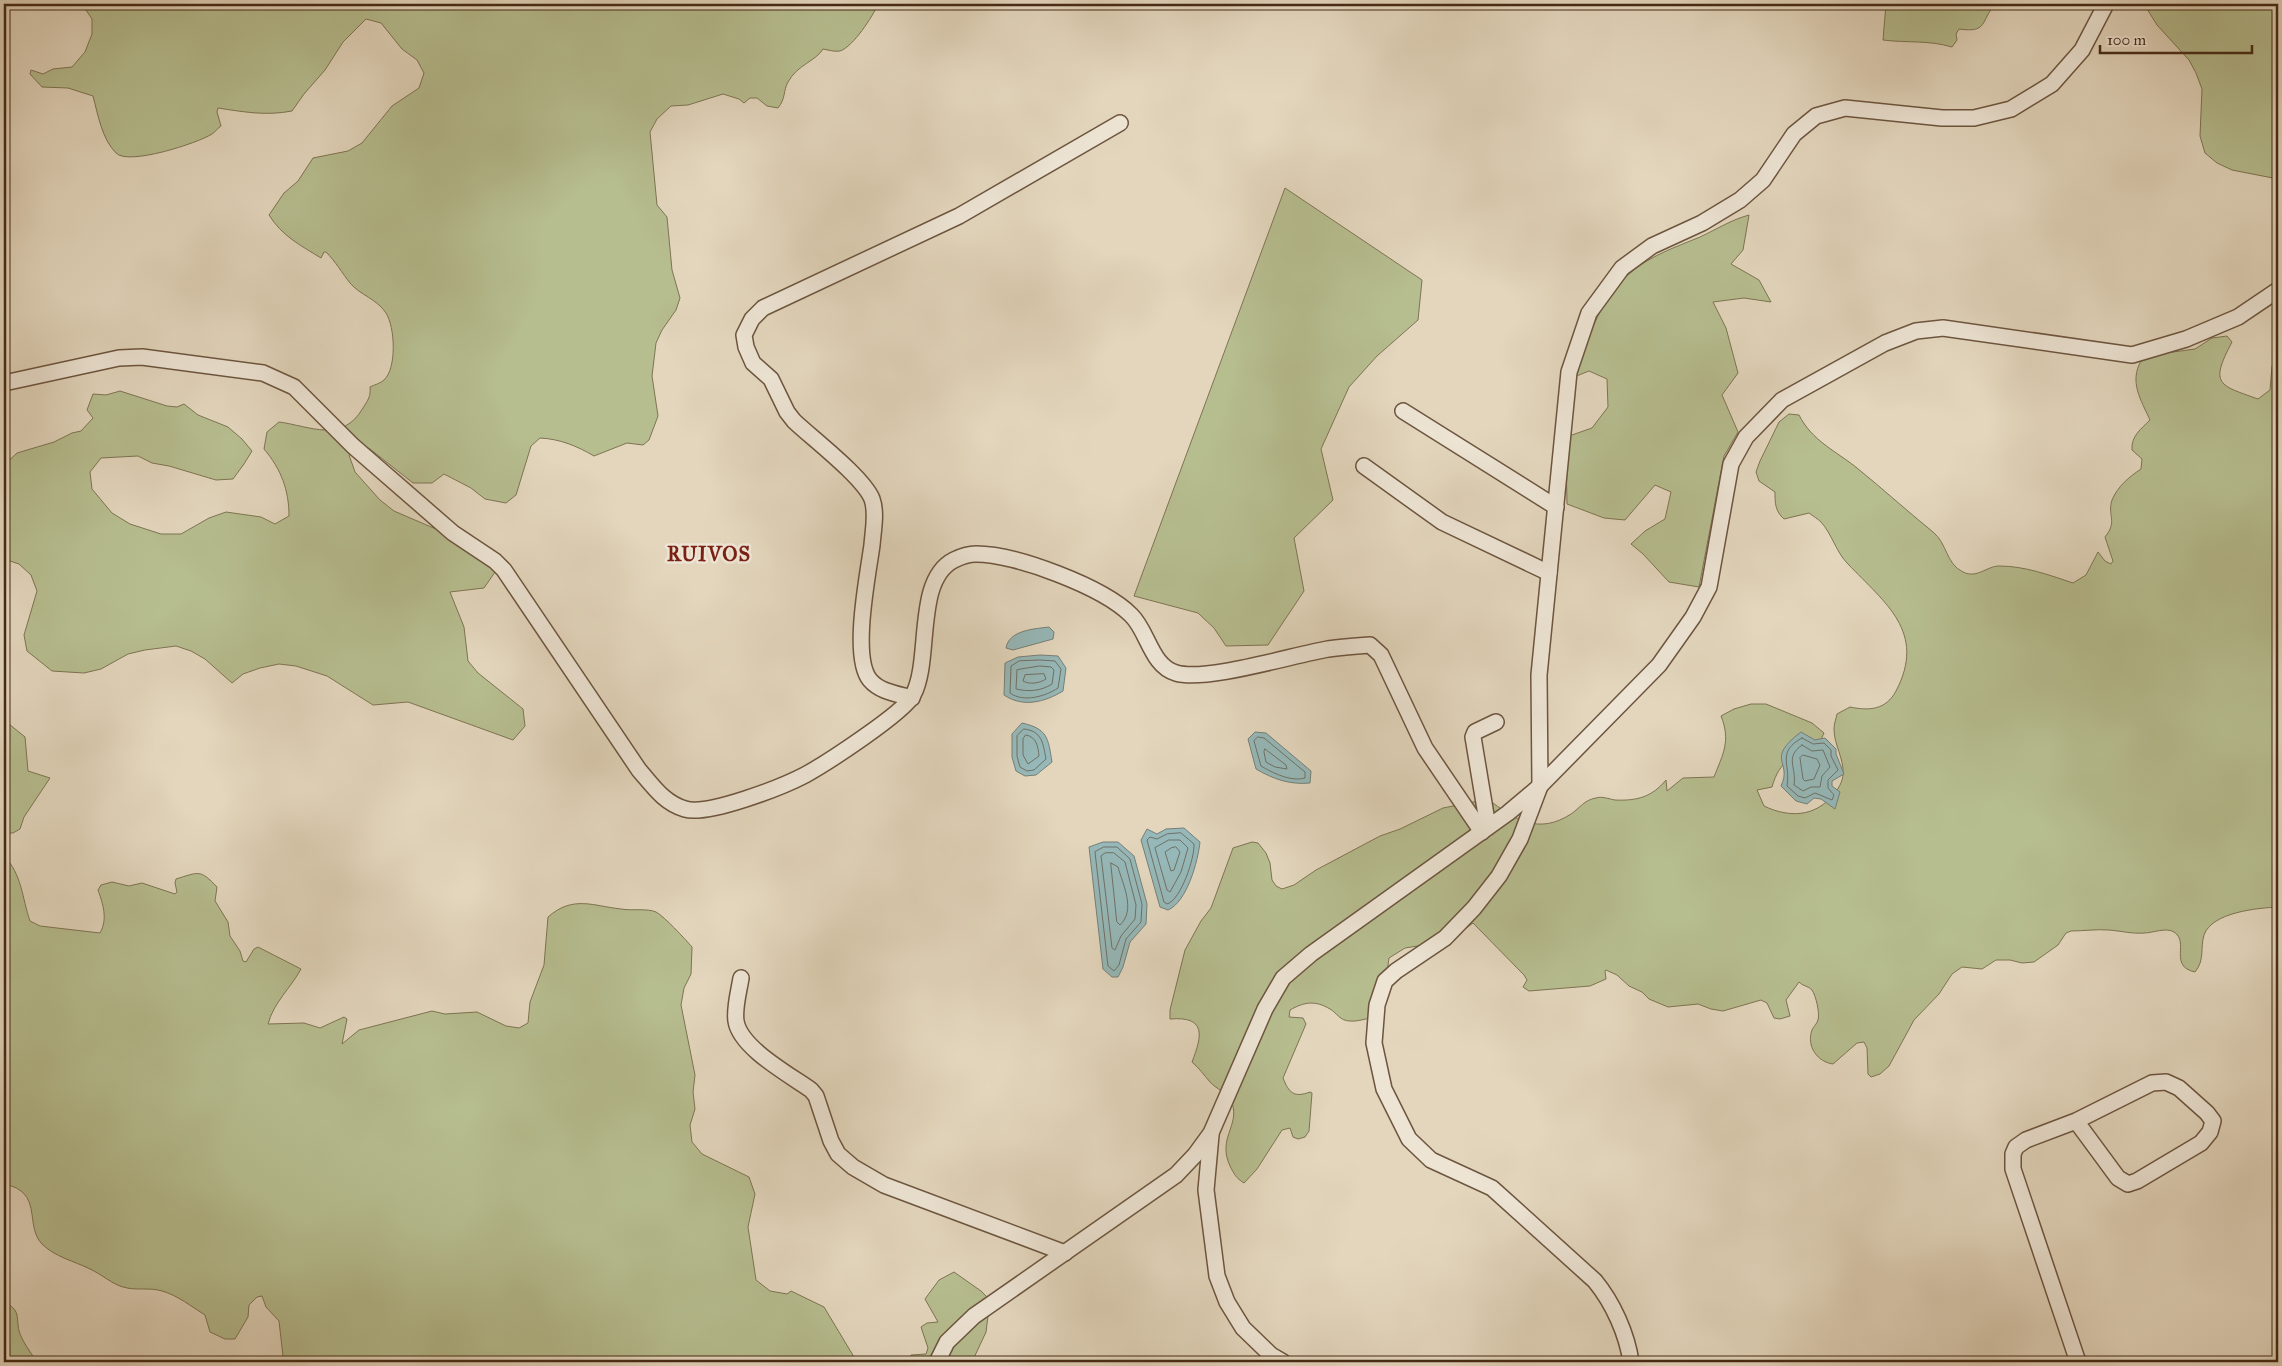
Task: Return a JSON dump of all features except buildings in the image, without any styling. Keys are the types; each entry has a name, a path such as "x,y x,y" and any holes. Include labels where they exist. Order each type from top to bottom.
{"street":[{"path":"1631,1362 1629,1348 1608,1297 1595,1281 1492,1188 1431,1160 1409,1139 1384,1089 1374,1043 1377,1006 1385,981 1396,970 1445,938 1474,908 1494,883 1520,839 1540,786 1539,674 1569,372 1589,313 1622,268 1652,246 1702,223 1740,200 1764,180 1794,134 1816,116 1845,108 1942,118 1974,118 2011,109 2052,84 2082,50 2106,4"},
{"path":"912,698 885,690 870,680 863,664 860,642 874,523 872,499 859,480 794,421 787,412 771,379 753,363 744,335 752,319 763,308 959,216 1120,123"},
{"path":"937,1362 947,1342 974,1316 1176,1175 1195,1155 1212,1133 1265,1008 1283,978 1311,954 1485,830 1540,786 1659,665 1693,617 1708,587 1731,464 1746,437 1782,400 1885,343 1916,331 1942,328 2132,355 2186,339 2238,317 2278,290"},
{"path":"4,383 119,358 142,357 263,373 294,388 353,446 453,533 495,561 504,570 640,770 665,800 687,810 728,806 805,775 898,713 912,698 919,683 927,604 937,577 952,561 974,554 1010,558 1074,581 1115,602 1133,616 1161,663 1175,673 1197,675 1330,649 1370,645 1381,655 1425,748 1485,830"},
{"path":"1403,411 1556,507"},
{"path":"1364,466 1442,522 1549,573"},
{"path":"1485,830 1473,737 1475,732 1496,722"},
{"path":"741,978 736,1018 741,1033 756,1050 816,1096 831,1141 838,1154 853,1167 884,1185 1065,1253"},
{"path":"2076,1121 2118,1178 2128,1184 2137,1181 2201,1144 2210,1132 2213,1122 2208,1113 2179,1088 2166,1082 2152,1083 2076,1121 2026,1140 2016,1147 2012,1154 2013,1169 2078,1362"},
{"path":"1212,1133 1206,1190 1217,1276 1227,1302 1243,1328 1271,1355 1283,1362"}],"green space":[{"path":"82,4 878,4 862,31 851,44 840,51 823,49 816,57 796,71 785,88 778,108 767,106 757,98 750,98 744,103 739,99 723,94 688,105 671,106 657,119 650,132 657,205 667,217 672,270 680,298 676,310 662,330 656,343 652,376 658,416 649,440 643,445 627,443 594,456 568,444 540,438 531,446 516,495 506,503 485,499 471,488 444,474 432,483 413,483 370,449 357,442 349,455 355,472 380,500 394,511 466,542 481,542 495,572 484,588 450,592 464,627 468,661 478,673 523,709 525,726 513,740 408,702 373,705 327,676 296,666 279,664 260,668 243,674 232,683 205,659 191,651 176,646 128,654 101,669 84,673 52,671 27,651 24,635 37,591 31,575 19,564 4,559 4,465 17,453 54,442 72,433 81,431 93,418 87,410 93,394 106,395 120,391 167,406 177,407 184,404 198,415 228,427 252,451 233,479 216,480 152,463 138,456 101,458 90,472 92,489 112,513 130,524 161,534 181,534 209,518 226,512 261,517 275,524 289,516 289,506 283,480 275,464 264,449 267,432 279,422 325,430 345,426 355,419 363,408 369,398 370,387 383,381 388,374 393,357 393,337 386,313 378,304 350,283 326,252 324,252 321,258 299,244 280,229 269,215 284,193 298,181 313,158 348,151 362,143 392,106 419,88 424,73 417,60 402,49 381,23 366,19 343,42 325,70 292,111 264,113 218,108 217,112 221,126 212,134 193,143 163,152 134,157 123,156 116,153 107,141 93,96 68,88 42,87 30,74 31,70 43,74 53,69 72,67 85,52 92,34 92,19"},
{"path":"1886,4 1995,4 1979,28 1959,29 1956,34 1957,40 1952,47 1926,42 1883,40"},
{"path":"2144,4 2278,4 2278,179 2232,170 2217,163 2205,153 2200,136 2202,89 2196,73 2189,60 2157,25"},
{"path":"1285,188 1422,280 1418,320 1377,356 1349,387 1321,449 1333,500 1294,538 1304,591 1268,645 1226,646 1214,628 1198,613 1134,596"},
{"path":"1749,215 1743,250 1731,264 1759,280 1771,302 1744,298 1713,302 1726,328 1738,373 1722,395 1738,432 1724,456 1699,587 1669,582 1631,544 1645,531 1665,519 1671,492 1655,485 1625,520 1604,518 1567,504 1566,453 1569,436 1592,428 1608,407 1607,379 1589,371 1574,377 1595,322 1610,296 1629,274 1663,252"},
{"path":"2227,336 2232,342 2221,367 2220,375 2222,381 2234,390 2258,399 2270,390 2272,366 2278,357 2278,907 2248,910 2216,921 2204,935 2200,963 2195,972 2183,965 2178,936 2174,932 2167,930 2148,933 2104,930 2071,931 2066,933 2058,945 2034,962 2022,963 2010,960 1996,960 1982,969 1962,967 1952,974 1939,994 1914,1020 1889,1066 1880,1074 1871,1077 1868,1074 1867,1048 1864,1042 1857,1043 1833,1064 1818,1057 1812,1048 1811,1042 1813,1029 1818,1020 1815,996 1812,990 1799,982 1786,1000 1790,1016 1780,1019 1774,1018 1767,1003 1761,1000 1723,1011 1698,1004 1668,1007 1649,999 1642,992 1629,986 1617,975 1606,970 1606,979 1590,986 1529,991 1523,987 1527,980 1524,975 1473,923 1449,941 1405,948 1389,958 1381,1015 1357,1021 1347,1021 1325,1006 1314,1003 1300,1005 1290,1010 1289,1017 1303,1018 1306,1024 1283,1078 1293,1093 1312,1093 1309,1131 1305,1137 1298,1139 1293,1137 1290,1128 1282,1130 1257,1169 1244,1183 1237,1178 1230,1166 1226,1148 1233,1119 1232,1103 1228,1096 1213,1085 1192,1062 1199,1036 1196,1024 1182,1019 1170,1019 1170,1010 1185,950 1201,921 1211,908 1233,848 1252,842 1258,843 1266,853 1270,863 1272,880 1276,886 1282,889 1294,885 1316,870 1380,836 1400,829 1443,808 1488,799 1517,819 1538,824 1559,820 1592,799 1601,797 1615,800 1630,800 1643,797 1661,786 1666,780 1667,791 1683,778 1714,777 1726,740 1721,716 1734,709 1751,704 1766,704 1812,723 1824,733 1817,748 1794,757 1783,765 1772,787 1757,790 1764,806 1773,810 1792,814 1818,808 1835,793 1843,777 1842,762 1834,735 1837,714 1850,707 1870,709 1887,702 1896,691 1904,670 1907,652 1904,635 1888,606 1844,559 1821,522 1809,513 1784,519 1777,510 1775,492 1759,481 1756,472 1779,422 1789,414 1799,415 1804,424 1818,439 1857,468 1933,532 1938,537 1953,564 1963,572 1973,574 1999,566 2009,566 2073,583 2086,575 2098,552 2105,561 2111,564 2113,561 2105,537 2112,522 2112,500 2124,482 2141,469 2142,459 2132,450 2132,445 2137,433 2150,420 2136,384 2136,376 2141,361 2166,353 2195,349 2212,338"},
{"path":"4,720 25,737 28,771 50,778 24,817 20,829 13,833 4,833"},
{"path":"4,856 18,878 30,921 40,926 100,933 104,922 103,906 98,890 101,885 112,882 129,886 142,883 175,894 177,892 176,879 195,874 207,877 217,887 215,901 228,922 230,936 240,951 243,961 246,962 254,949 258,947 301,969 278,1002 268,1024 304,1023 320,1028 344,1017 347,1019 342,1044 359,1030 432,1011 445,1014 477,1012 506,1026 519,1028 528,1023 530,1002 544,965 548,917 557,910 575,904 592,904 625,910 656,912 692,947 691,974 684,988 681,1005 695,1075 693,1092 695,1109 690,1125 692,1142 702,1154 749,1177 755,1194 748,1227 756,1280 770,1291 787,1294 791,1291 824,1307 857,1362 294,1362 283,1356 279,1321 266,1307 262,1296 257,1297 249,1305 248,1317 235,1339 225,1339 210,1332 205,1315 173,1295 157,1290 133,1289 119,1286 90,1269 53,1252 42,1244 37,1236 29,1201 24,1194 16,1188 4,1184"},
{"path":"954,1272 981,1291 994,1304 988,1316 986,1332 972,1362 910,1362 911,1355 926,1354 928,1348 921,1327 927,1323 938,1322 925,1299 939,1280"},
{"path":"4,1302 13,1308 17,1314 20,1335 37,1362 4,1362"}],"water":[{"path":"1049,627 1054,632 1053,639 1013,650 1006,648 1008,642 1017,634"},
{"path":"1058,656 1066,668 1063,691 1049,698 1034,702 1019,701 1004,695 1005,663 1018,657"},
{"path":"1022,723 1037,728 1048,741 1052,762 1036,775 1025,776 1016,771 1012,757 1012,734"},
{"path":"1255,732 1266,733 1311,771 1310,783 1282,780 1256,769 1248,739"},
{"path":"1801,732 1815,740 1825,738 1836,749 1836,754 1844,774 1832,781 1832,786 1840,792 1835,809 1821,799 1814,798 1807,804 1796,801 1781,786 1784,778 1782,755 1784,749"},
{"path":"1184,828 1200,842 1199,850 1186,890 1175,906 1168,910 1160,907 1141,840 1147,829 1157,834 1166,829"},
{"path":"1103,842 1118,842 1134,856 1147,904 1146,924 1130,942 1118,977 1112,977 1103,969 1089,847"}],"district":[{"name":"RUIVOS","path":"709,554"}]}
